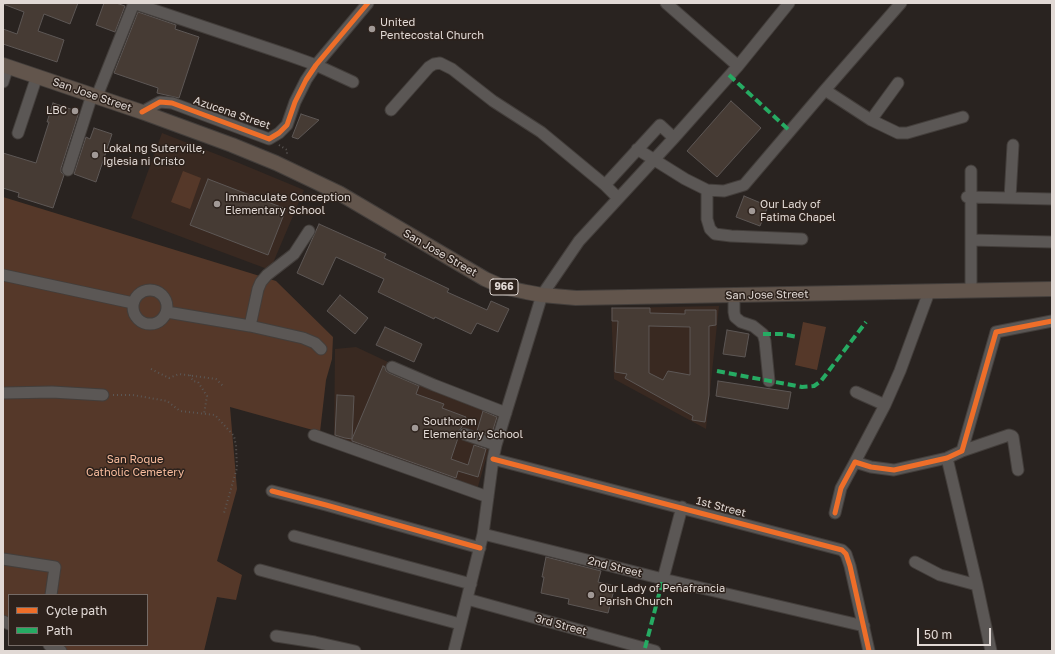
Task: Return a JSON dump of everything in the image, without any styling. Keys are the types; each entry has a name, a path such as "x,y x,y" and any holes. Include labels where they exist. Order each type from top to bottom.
{"main road":[{"name":"San Jose Street","path":"6,66 94,95 232,145 339,193 485,279 503,286 542,295 576,298 1052,289"}],"street":[{"path":"68,170 94,95 133,3 316,65 353,82"},
{"name":"Azucena Street","path":"142,112 160,102 172,103 269,139 279,133 287,125 295,102 306,80 316,65 368,3"},
{"path":"666,3 738,66"},
{"path":"454,651 483,534 496,445 542,295 579,241 738,66 789,3"},
{"path":"637,148 690,182 707,190 724,191 744,185 901,3"},
{"path":"391,110 429,67 440,63 452,69 493,101 541,132 605,185 618,198"},
{"path":"3,82 6,66"},
{"path":"18,133 37,76"},
{"path":"871,120 898,83"},
{"path":"825,90 871,120 898,133 963,117"},
{"path":"605,185 637,148 660,125 674,138"},
{"path":"1010,198 1013,145"},
{"path":"971,170 969,197 971,290"},
{"path":"707,190 707,219 710,229 715,234 802,239"},
{"path":"969,197 1052,199"},
{"path":"250,326 258,289 261,282 267,275 294,254 309,231"},
{"path":"971,240 1052,242"},
{"path":"3,274 133,303"},
{"path":"150,290 158,292 164,297 168,304 167,312 164,319 157,323 150,325 142,323 136,318 133,311 133,303 136,296 143,291 150,290"},
{"path":"835,513 841,488 885,406 900,371 929,292"},
{"path":"734,296 735,317 741,322 753,326 763,334 769,381"},
{"path":"167,312 250,326 303,338 315,343 321,349"},
{"path":"962,451 996,332 1052,321"},
{"path":"392,367 506,413"},
{"path":"3,394 52,392 103,394"},
{"path":"856,392 885,406"},
{"path":"464,434 496,445"},
{"path":"314,435 488,498"},
{"path":"854,462 871,467 894,470 947,458 962,451 1009,435 1012,436 1014,443 1018,470"},
{"path":"947,458 991,651"},
{"name":"1st Street","path":"493,459 682,507 842,550 846,554 850,566 869,651"},
{"path":"272,491 480,548"},
{"path":"664,579 682,507"},
{"name":"2nd Street","path":"483,534 664,579 864,626"},
{"path":"294,536 471,584"},
{"path":"3,559 54,567 51,594"},
{"path":"915,562 940,575 977,585"},
{"path":"260,570 460,624"},
{"name":"3rd Street","path":"467,599 648,650"},
{"path":"276,636 316,642 355,651"},
{"path":"51,646 61,651"}],"path":[{"path":"151,369 169,378 179,374 216,379 224,387"},
{"path":"190,376 193,381 198,382 207,396 204,414"},
{"path":"103,394 146,397 167,401 180,411 215,415 234,436 236,446 237,468 224,513"}],"shaded area":[{"name":"Immaculate Conception Elementary School","path":"162,133 304,190 270,270 131,218"},
{"path":"719,306 706,429 614,379 611,308"},
{"name":"Southcom Elementary School","path":"356,347 499,414 477,490 334,441 335,349"}],"green space":[{"path":"183,171 201,178 190,209 171,202"},
{"name":"San Roque Catholic Cemetery","path":"3,197 276,281 333,337 332,359 326,380 320,432 230,407 237,489 217,561 242,575 236,600 217,597 204,651 66,651 56,646 148,646 148,594 8,594 8,620 3,618"},
{"path":"803,322 826,327 817,370 795,365"}],"building":[{"path":"3,3 78,3 70,24 44,14 38,31 64,40 57,62 3,44 3,29 17,34 24,12"},
{"path":"104,3 116,3 125,6 115,32 96,25"},
{"path":"138,12 176,25 175,29 199,37 179,98 157,93 158,88 114,73"},
{"path":"731,101 761,128 717,177 687,151"},
{"path":"53,103 79,112 61,168 61,172 64,175 53,208 18,197 19,193 3,188 3,153 36,163 49,122 47,122"},
{"path":"301,114 319,120 298,139 292,137"},
{"name":"Lokal ng Suterville, Iglesia ni Cristo","path":"94,128 112,134 96,182 74,174 86,137 90,139"},
{"path":"208,179 286,209 268,255 190,225"},
{"name":"Our Lady of Fatima Chapel","path":"744,196 768,206 760,226 736,217"},
{"path":"319,224 386,254 384,258 449,289 447,292 487,310 491,301 509,309 498,332 477,323 471,334 435,317 434,319 378,292 384,279 336,257 323,285 297,273"},
{"path":"340,295 368,318 355,334 327,311"},
{"path":"612,308 650,308 650,313 685,314 685,310 716,310 716,325 709,326 709,395 705,422 692,420 693,416 625,378 627,374 615,372 618,321 612,321","holes":["649,326 690,327 690,375 668,371 663,380 649,373"]},
{"path":"385,327 422,344 414,362 376,345"},
{"path":"727,330 749,334 745,357 723,354"},
{"path":"383,366 389,373 419,386 416,394 444,404 442,408 466,417 462,427 458,431 458,438 451,459 468,465 474,445 486,449 478,477 458,471 456,478 352,441"},
{"path":"718,381 791,392 788,409 716,396"},
{"path":"337,395 354,396 352,439 335,435"},
{"path":"483,411 497,417 491,436 477,431"},
{"path":"546,557 601,571 598,582 615,586 608,613 568,604 569,599 541,593 544,577 542,577"}],"marked path":[{"path":"729,75 790,131"},
{"path":"717,371 802,387 814,386 821,381 866,322"},
{"path":"763,334 781,334 798,337"},
{"path":"645,648 663,579"}],"cycle path":[{"path":"142,112 160,102 172,103 269,139 279,133 287,125 295,102 306,80 316,65 368,3"},
{"path":"835,513 841,488 855,462 871,467 894,470 947,458 962,451 996,332 1052,321"},
{"path":"493,459 842,550 846,554 850,566 869,651"},
{"path":"272,491 480,548"}],"place":[{"name":"United Pentecostal Church","path":"372,29"},
{"name":"LBC","path":"75,111"},
{"name":"Lokal ng Suterville, Iglesia ni Cristo","path":"95,155"},
{"name":"Immaculate Conception Elementary School","path":"217,204"},
{"name":"Our Lady of Fatima Chapel","path":"752,211"},
{"name":"Southcom Elementary School","path":"415,428"},
{"name":"Our Lady of Peñafrancia Parish Church","path":"591,595"}]}
